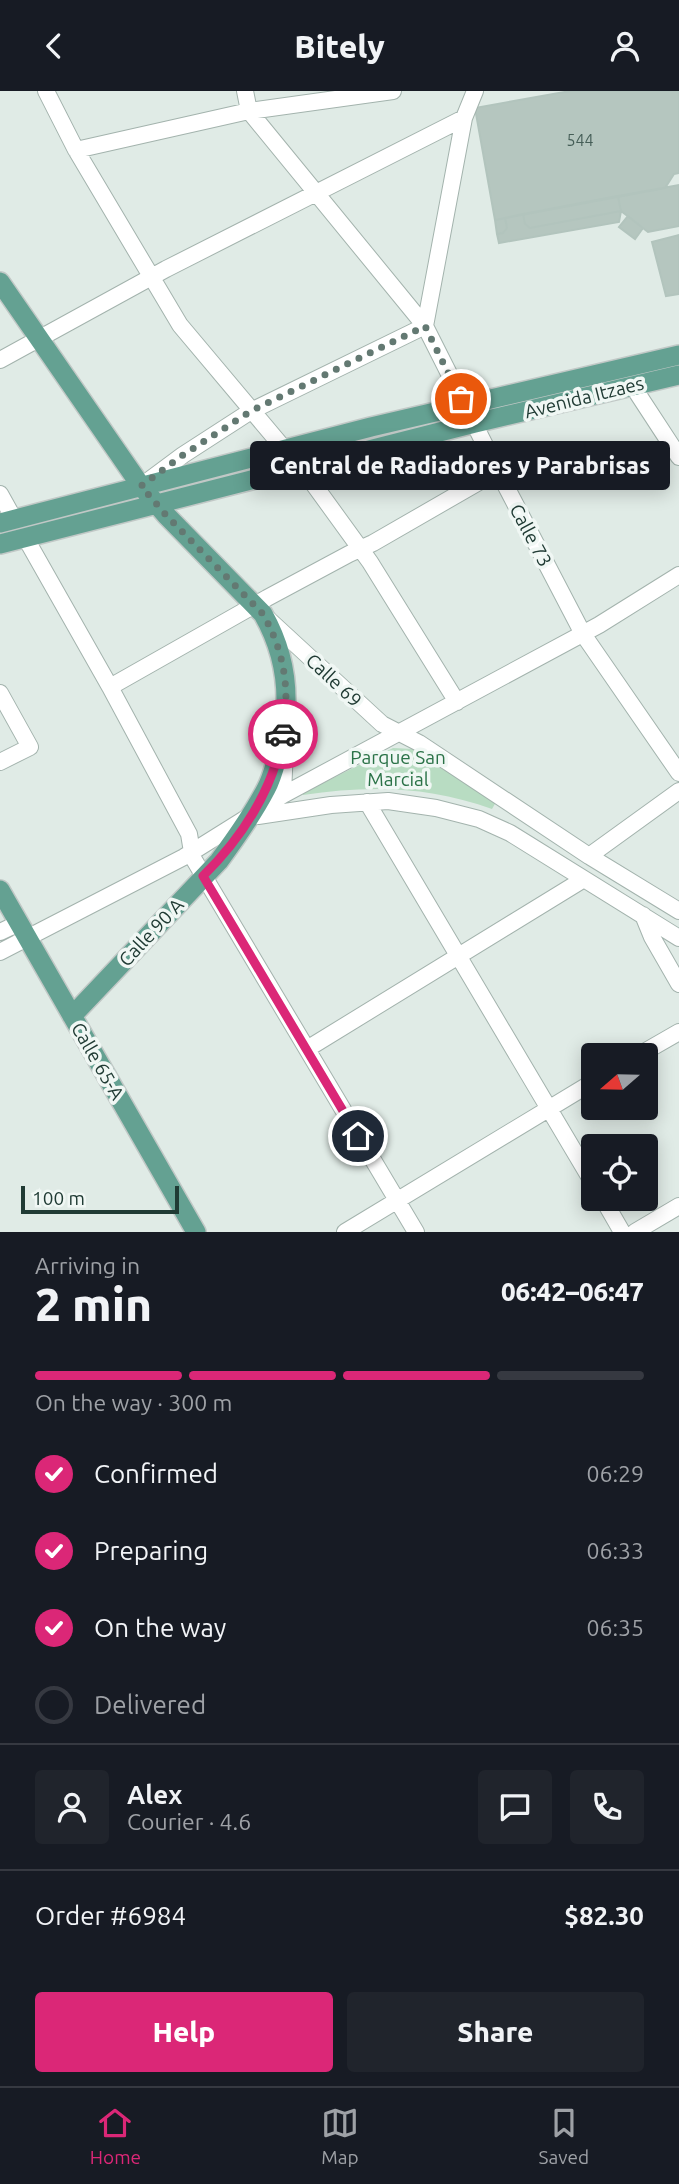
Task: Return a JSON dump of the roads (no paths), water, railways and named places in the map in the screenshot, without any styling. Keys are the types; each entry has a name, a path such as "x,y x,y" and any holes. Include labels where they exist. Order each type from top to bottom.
{"main road":[{"name":"Calle 69","path":"0,282 141,486 258,610"},
{"name":"Avenida Itzaes","path":"0,544 300,467 470,414 679,355"},
{"name":"Avenida Itzaes","path":"7,521 371,427 470,414 679,375"},
{"name":"Calle 90 A","path":"72,1016 219,861 271,778 287,710 284,665 272,630 258,610"},
{"name":"Calle 65-A","path":"0,890 196,1232"}],"street":[{"path":"46,91 76,150 180,325 300,467 360,549 457,702"},
{"path":"246,91 249,111"},
{"path":"76,150 249,111 393,91"},
{"path":"141,486 251,411 425,326 464,118 474,91"},
{"name":"Calle 73","path":"249,111 425,326 583,634 679,773"},
{"path":"0,360 151,278 464,118"},
{"path":"632,384 679,457"},
{"path":"110,687 258,610 498,471"},
{"path":"0,494 7,521"},
{"path":"25,537 189,834 190,856 416,1232"},
{"path":"0,953 23,931 190,856 283,795 583,634 679,575"},
{"name":"Calle 69","path":"258,610 382,724 400,732 589,856 679,911"},
{"path":"0,693 30,747 0,762"},
{"path":"283,795 287,710"},
{"path":"589,856 679,791"},
{"path":"367,801 581,1163"},
{"path":"248,818 275,812 388,801 436,808 480,819 510,833 679,939"},
{"path":"307,1049 584,879"},
{"path":"643,915 652,937 679,984"},
{"path":"0,932 23,931"},
{"path":"658,1044 679,1032"},
{"path":"345,1232 581,1089"},
{"path":"635,1232 679,1206"},
{"path":"610,1211 622,1232"}],"place":[{"name":"Central de Radiadores y Parabrisas","path":"461,399"}],"park label":[{"name":"Parque San Marcial","path":"398,768"}]}
